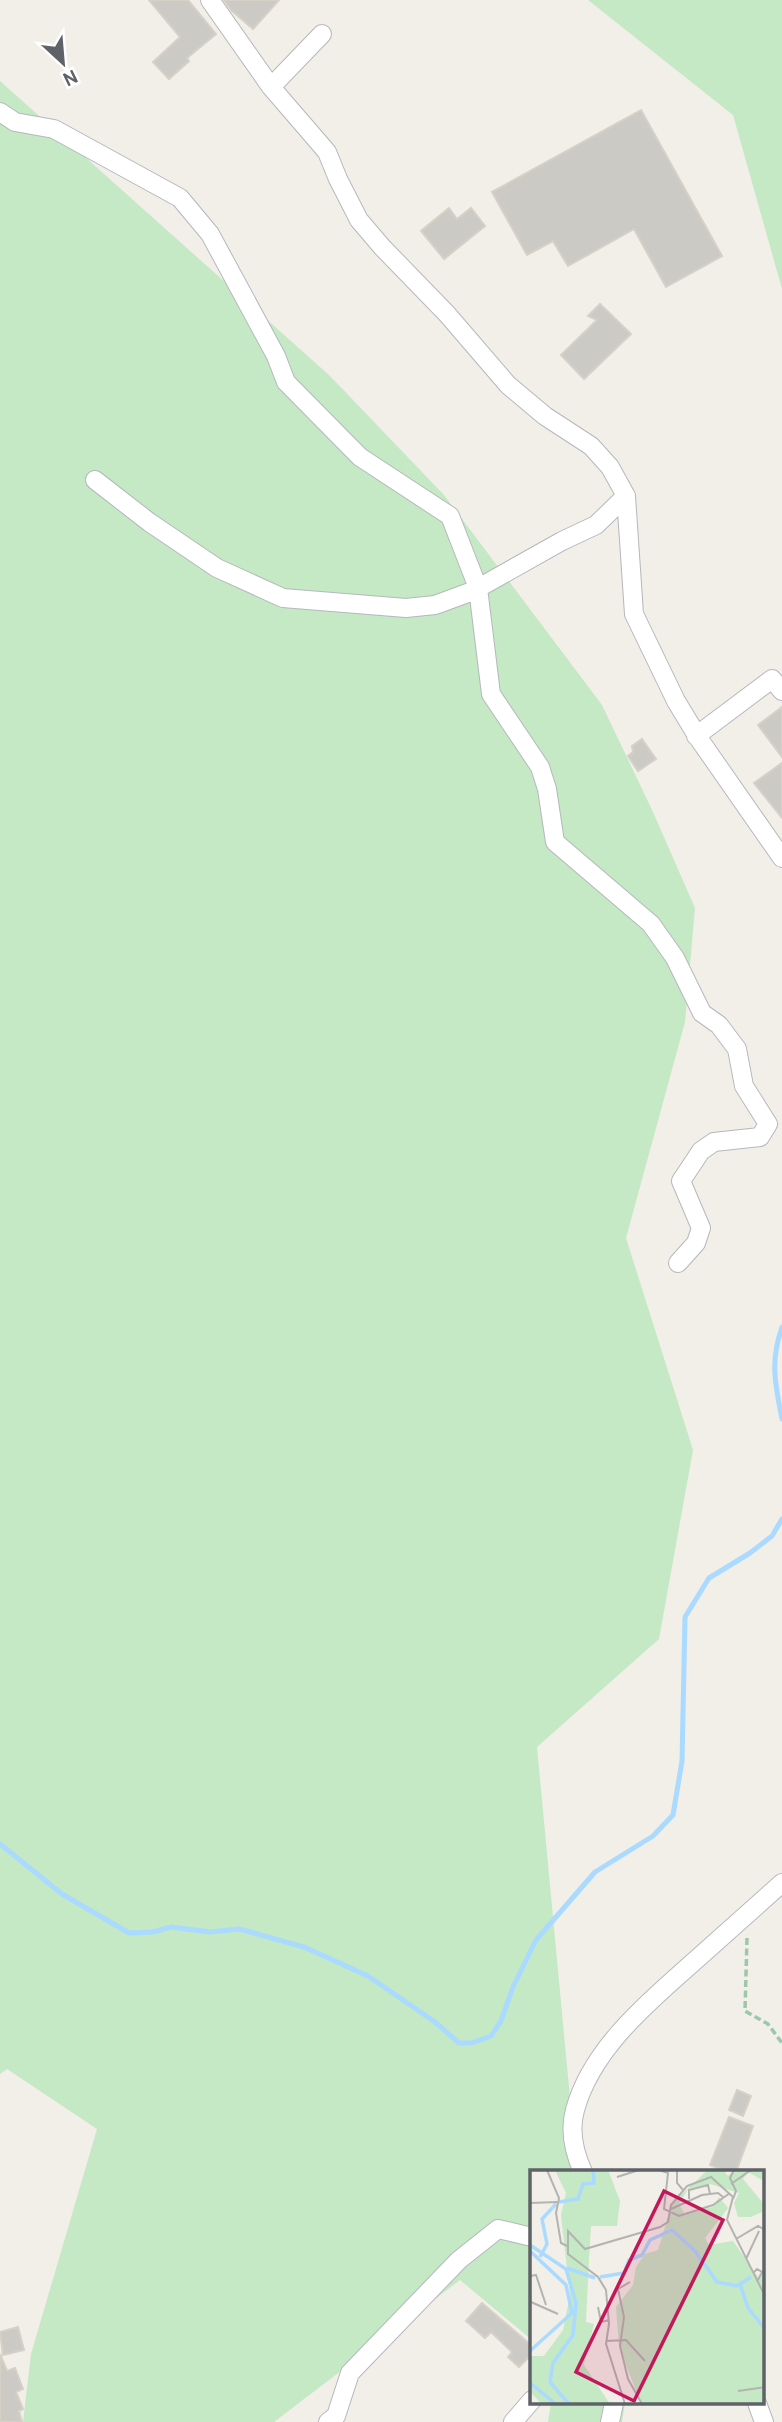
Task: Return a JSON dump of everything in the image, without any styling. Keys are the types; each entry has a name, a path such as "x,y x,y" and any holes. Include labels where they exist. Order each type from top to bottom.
{"street":[{"path":"210,0 271,87 327,152 359,220 382,247 447,314 508,385 545,416 591,446 610,467 626,496 634,614 696,736 782,858"},
{"path":"271,87 322,34"},
{"path":"0,112 15,122 54,129 180,198 209,234 276,356 286,382 360,457 450,516 478,588 491,694 540,768 547,789 555,842 651,924 674,958 702,1013 719,1025 737,1049 744,1086 768,1124 760,1137 714,1142 701,1151 681,1181 701,1228 696,1243 678,1263"},
{"path":"95,480 149,522 217,568 284,598 406,608 435,605 478,588 596,525 626,496"},
{"path":"696,736 772,679 782,691"},
{"path":"582,2170 572,2140 575,2111 586,2082 609,2047 639,2011 782,1883"},
{"path":"328,2422 336,2416 350,2373 459,2260 498,2229 530,2237"},
{"path":"513,2422 530,2402"},
{"path":"610,2422 614,2404"},
{"path":"757,2404 764,2422"}],"path":[{"path":"747,1915 746,2011 768,2024 782,2043"}],"green space":[{"path":"588,0 782,0 782,289 733,115"},
{"path":"0,81 330,376 444,495 602,705 695,908 685,1022 626,1238 693,1450 659,1639 537,1747 570,2098 588,2170 530,2170 530,2338 460,2280 274,2422 23,2422 31,2354 97,2129 7,2069 0,2074"},
{"path":"551,2404 625,2404 622,2422 548,2422"}],"building":[{"path":"149,0 188,0 216,34 187,58 189,61 169,79 153,62 180,37"},
{"path":"224,0 279,0 253,29 231,10"},
{"path":"641,110 722,256 666,287 634,229 568,266 553,241 527,255 492,192"},
{"path":"449,208 457,219 471,208 485,226 444,259 421,231"},
{"path":"600,304 631,334 584,379 561,355 597,320 588,316"},
{"path":"782,707 782,757 758,725"},
{"path":"642,739 656,759 638,771 628,756 633,752 632,746"},
{"path":"782,763 782,818 754,783"},
{"path":"737,2090 751,2096 743,2116 729,2110"},
{"path":"729,2117 753,2126 737,2170 723,2170 710,2165"},
{"path":"482,2303 530,2344 530,2356 519,2367 508,2357 512,2352 491,2332 485,2338 466,2321"},
{"path":"18,2327 24,2350 3,2355 0,2332"},
{"path":"0,2354 7,2371 15,2368 23,2389 16,2392 23,2409 19,2411 22,2422 0,2422"}],"waterway":[{"path":"782,1327 775,1362 782,1419"},
{"path":"0,1844 62,1894 129,1933 153,1932 171,1927 210,1932 239,1929 304,1947 368,1976 435,2022 459,2043 472,2043 491,2036 501,2021 513,1987 536,1940 595,1872 653,1836 673,1815 682,1761 685,1617 709,1578 772,1536 782,1519"}]}
